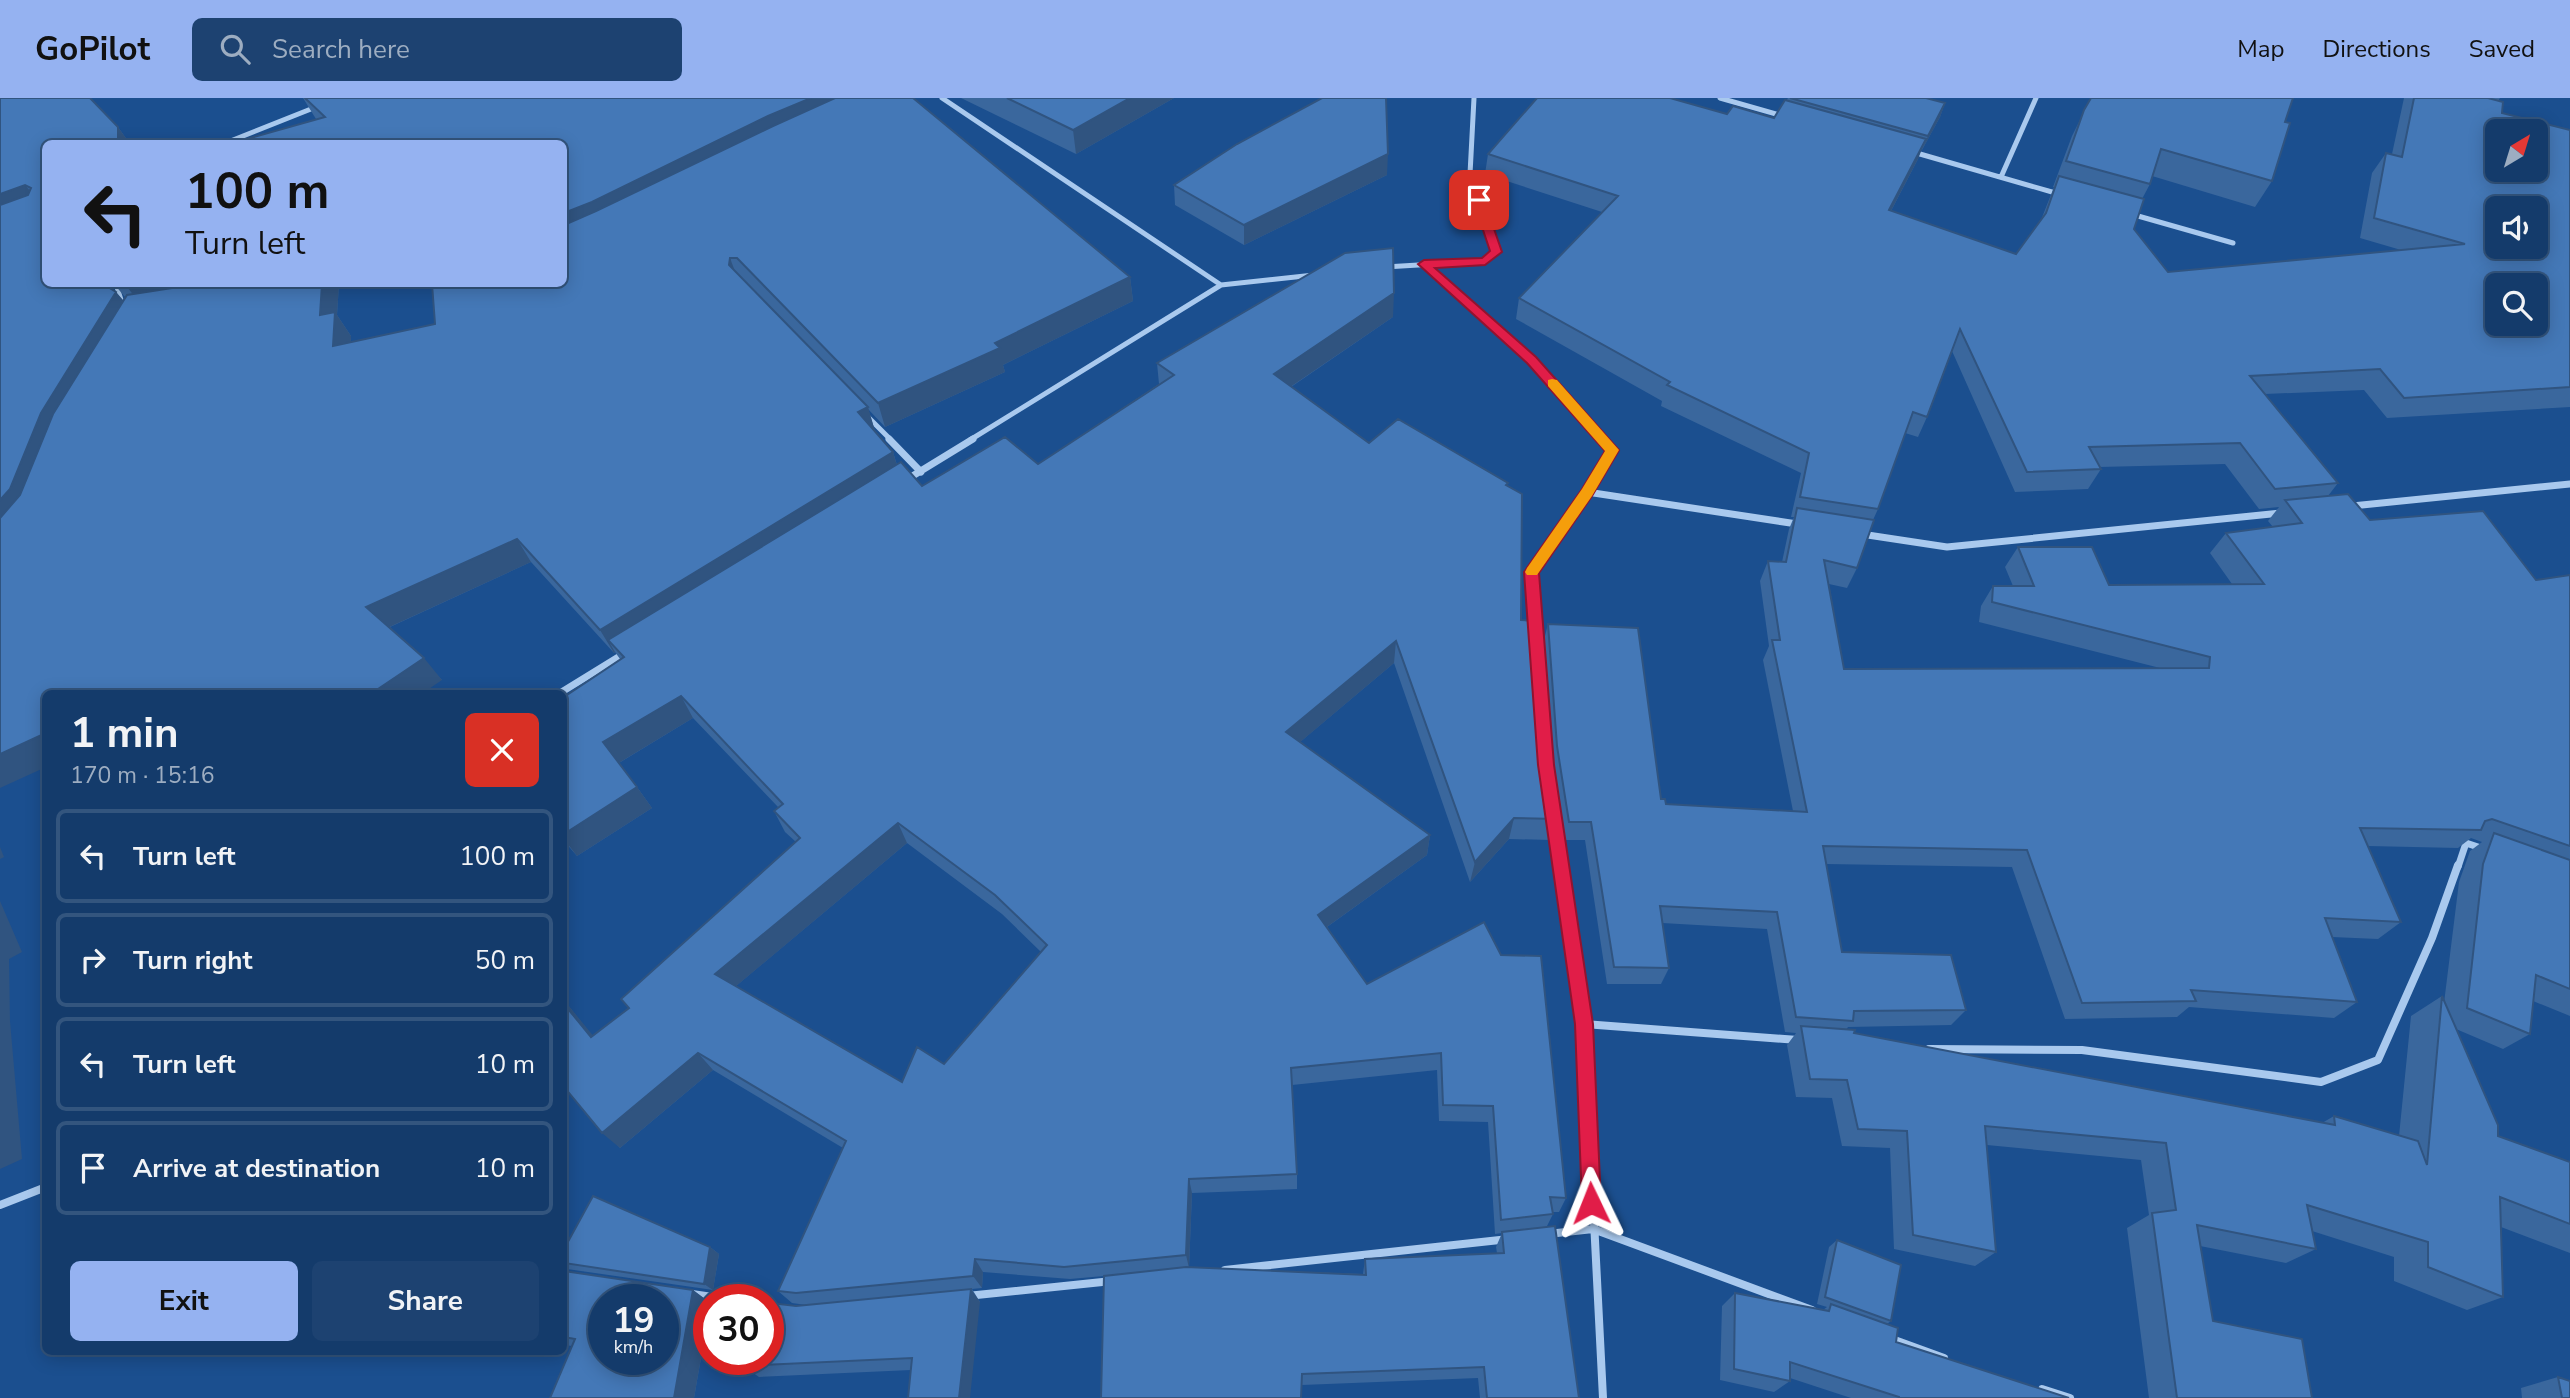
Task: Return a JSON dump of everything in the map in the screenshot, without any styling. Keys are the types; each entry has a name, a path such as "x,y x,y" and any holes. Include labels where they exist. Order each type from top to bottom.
{"street":[{"path":"942,98 1221,285"},
{"path":"1379,268 1485,261 1496,252 1470,174 1474,98"},
{"path":"1720,98 1787,117"},
{"path":"2001,177 2036,98"},
{"path":"233,140 327,103"},
{"path":"1907,151 2065,195"},
{"path":"2130,214 2233,243"},
{"path":"1424,264 1532,360 1612,450 1587,492 1532,572 1537,641"},
{"path":"897,486 1221,285 1326,274"},
{"path":"117,287 122,302 132,308"},
{"path":"864,413 920,472"},
{"path":"2344,507 2568,486"},
{"path":"1587,492 1808,526"},
{"path":"1850,532 1947,547 2289,513"},
{"path":"565,690 629,650"},
{"path":"1552,806 1584,1024 1592,1229 1604,1398"},
{"path":"1914,1048 2082,1050 2321,1082 2378,1060 2432,938 2466,842 2489,851"},
{"path":"1584,1024 1804,1040"},
{"path":"0,1205 42,1189"},
{"path":"1539,1235 1592,1229 1827,1315"},
{"path":"1217,1271 1526,1237"},
{"path":"958,1297 1122,1280"},
{"path":"681,1292 693,1294"},
{"path":"1879,1334 1957,1362"},
{"path":"2032,1386 2070,1398"}],"building":[{"path":"0,98 90,98 118,127 118,140 42,140 42,287 108,287 116,292 41,413 10,489 0,500 0,205 28,195 31,188 25,185 0,194"},
{"path":"305,98 811,98 567,212 567,140 243,140 325,117"},
{"path":"835,98 913,98 1130,277 995,343 1000,348 878,403 737,258 730,258 729,265 868,407 858,412 893,452 600,630 517,539 366,607 424,658 376,690 42,690 42,735 0,754 0,518 20,495 53,414 127,295 179,287 322,287 320,315 335,312 333,346 435,324 432,287 567,287 567,224"},
{"path":"1007,98 1130,98 1073,130"},
{"path":"1322,98 1386,98 1388,154 1244,225 1174,185 1237,144"},
{"path":"1537,98 1670,98 1727,114 1733,106 1774,118 1785,100 1926,139 1889,210 2016,254 2046,213 2059,176 2144,199 2134,229 2168,272 2465,244 2374,218 2386,153 2402,157 2414,98 2488,98 2503,102 2502,113 2526,119 2485,119 2485,182 2548,182 2548,124 2570,130 2570,387 2404,398 2380,369 2250,376 2338,483 2275,489 2240,443 2089,447 2101,469 2027,472 1960,329 1927,417 1913,412 1878,509 1800,497 1809,453 1667,385 1670,382 1519,298 1618,196 1488,154"},
{"path":"1790,98 1926,98 1945,103 1928,136"},
{"path":"2091,98 2293,98 2285,122 2290,123 2272,181 2161,149 2150,184 2066,161"},
{"path":"1393,248 1394,293 1274,374 1369,443 1398,419 1508,483 1506,485 1522,494 1521,620 1536,621 1545,744 1557,819 1514,818 1475,862 1396,641 1286,732 1430,835 1318,915 1367,984 1484,922 1501,955 1541,956 1566,1198 1550,1197 1553,1214 1501,1220 1493,1106 1443,1105 1441,1053 1291,1068 1297,1174 1189,1179 1186,1255 1064,1267 975,1259 973,1276 796,1293 784,1292 784,1284 781,1284 846,1141 698,1053 602,1133 567,1091 567,1008 591,1037 629,1008 621,999 800,838 774,811 783,804 681,696 603,742 637,787 567,832 567,695 624,657 608,640 901,462 922,486 1005,437 1038,464 1174,375 1157,363 1345,253","holes":["898,823 995,895 1047,945 944,1064 917,1047 902,1082 715,974"]},
{"path":"2348,494 2370,520 2483,511 2536,580 2570,575 2570,846 2492,819 2485,821 2481,830 2360,828 2401,922 2325,918 2357,1002 2191,990 2196,1001 2082,1003 2027,850 1823,846 1842,952 1951,955 1966,1010 1854,1011 1853,1021 1796,1017 1777,912 1660,906 1669,968 1614,967 1591,822 1569,822 1557,746 1548,624 1638,628 1661,799 1665,799 1666,804 1807,812 1772,640 1780,640 1768,561 1786,562 1797,508 1874,520 1857,568 1824,560 1844,669 2209,668 2210,657 1992,602 1993,586 2034,586 2018,547 2092,547 2109,585 2264,584 2226,533 2302,523 2285,500"},
{"path":"2494,833 2570,860 2570,989 2536,975 2530,1034 2467,1008 2483,864"},
{"path":"2442,996 2498,1125 2498,1136 2570,1162 2570,1224 2500,1197 2503,1297 2428,1267 2428,1242 2307,1205 2316,1249 2197,1225 2213,1321 2302,1339 2312,1398 2177,1398 2152,1213 2176,1210 2166,1143 1985,1126 1996,1252 1913,1235 1907,1131 1858,1129 1847,1080 1810,1079 1801,1026 1855,1030 1854,1033 2335,1125 2334,1116 2418,1141 2427,1165"},
{"path":"593,1196 710,1247 704,1284 567,1263 567,1244"},
{"path":"1555,1226 1579,1398 1487,1398 1484,1367 1302,1374 1301,1398 1101,1398 1104,1276 1186,1267 1366,1275 1365,1259 1504,1253 1502,1232"},
{"path":"1837,1240 1901,1265 1891,1321 1825,1297"},
{"path":"567,1271 652,1284 588,1284 588,1375 678,1375 674,1398 550,1398 575,1339 567,1338"},
{"path":"679,1288 693,1290 679,1370"},
{"path":"971,1289 959,1398 908,1398 912,1358 784,1364 784,1305 796,1306"},
{"path":"1735,1293 1829,1311 1831,1304 1898,1328 1896,1342 2069,1398 1899,1398 1790,1362 1790,1381 1734,1369"},
{"path":"2558,1377 2570,1381 2570,1398 2562,1398"}],"slow traffic":[{"path":"1532,572 1587,492 1612,450 1552,383"}],"route":[{"path":"1479,200 1496,252 1485,261 1424,264 1532,360 1612,450 1587,492 1532,572 1546,765 1584,1024 1591,1203"}]}
